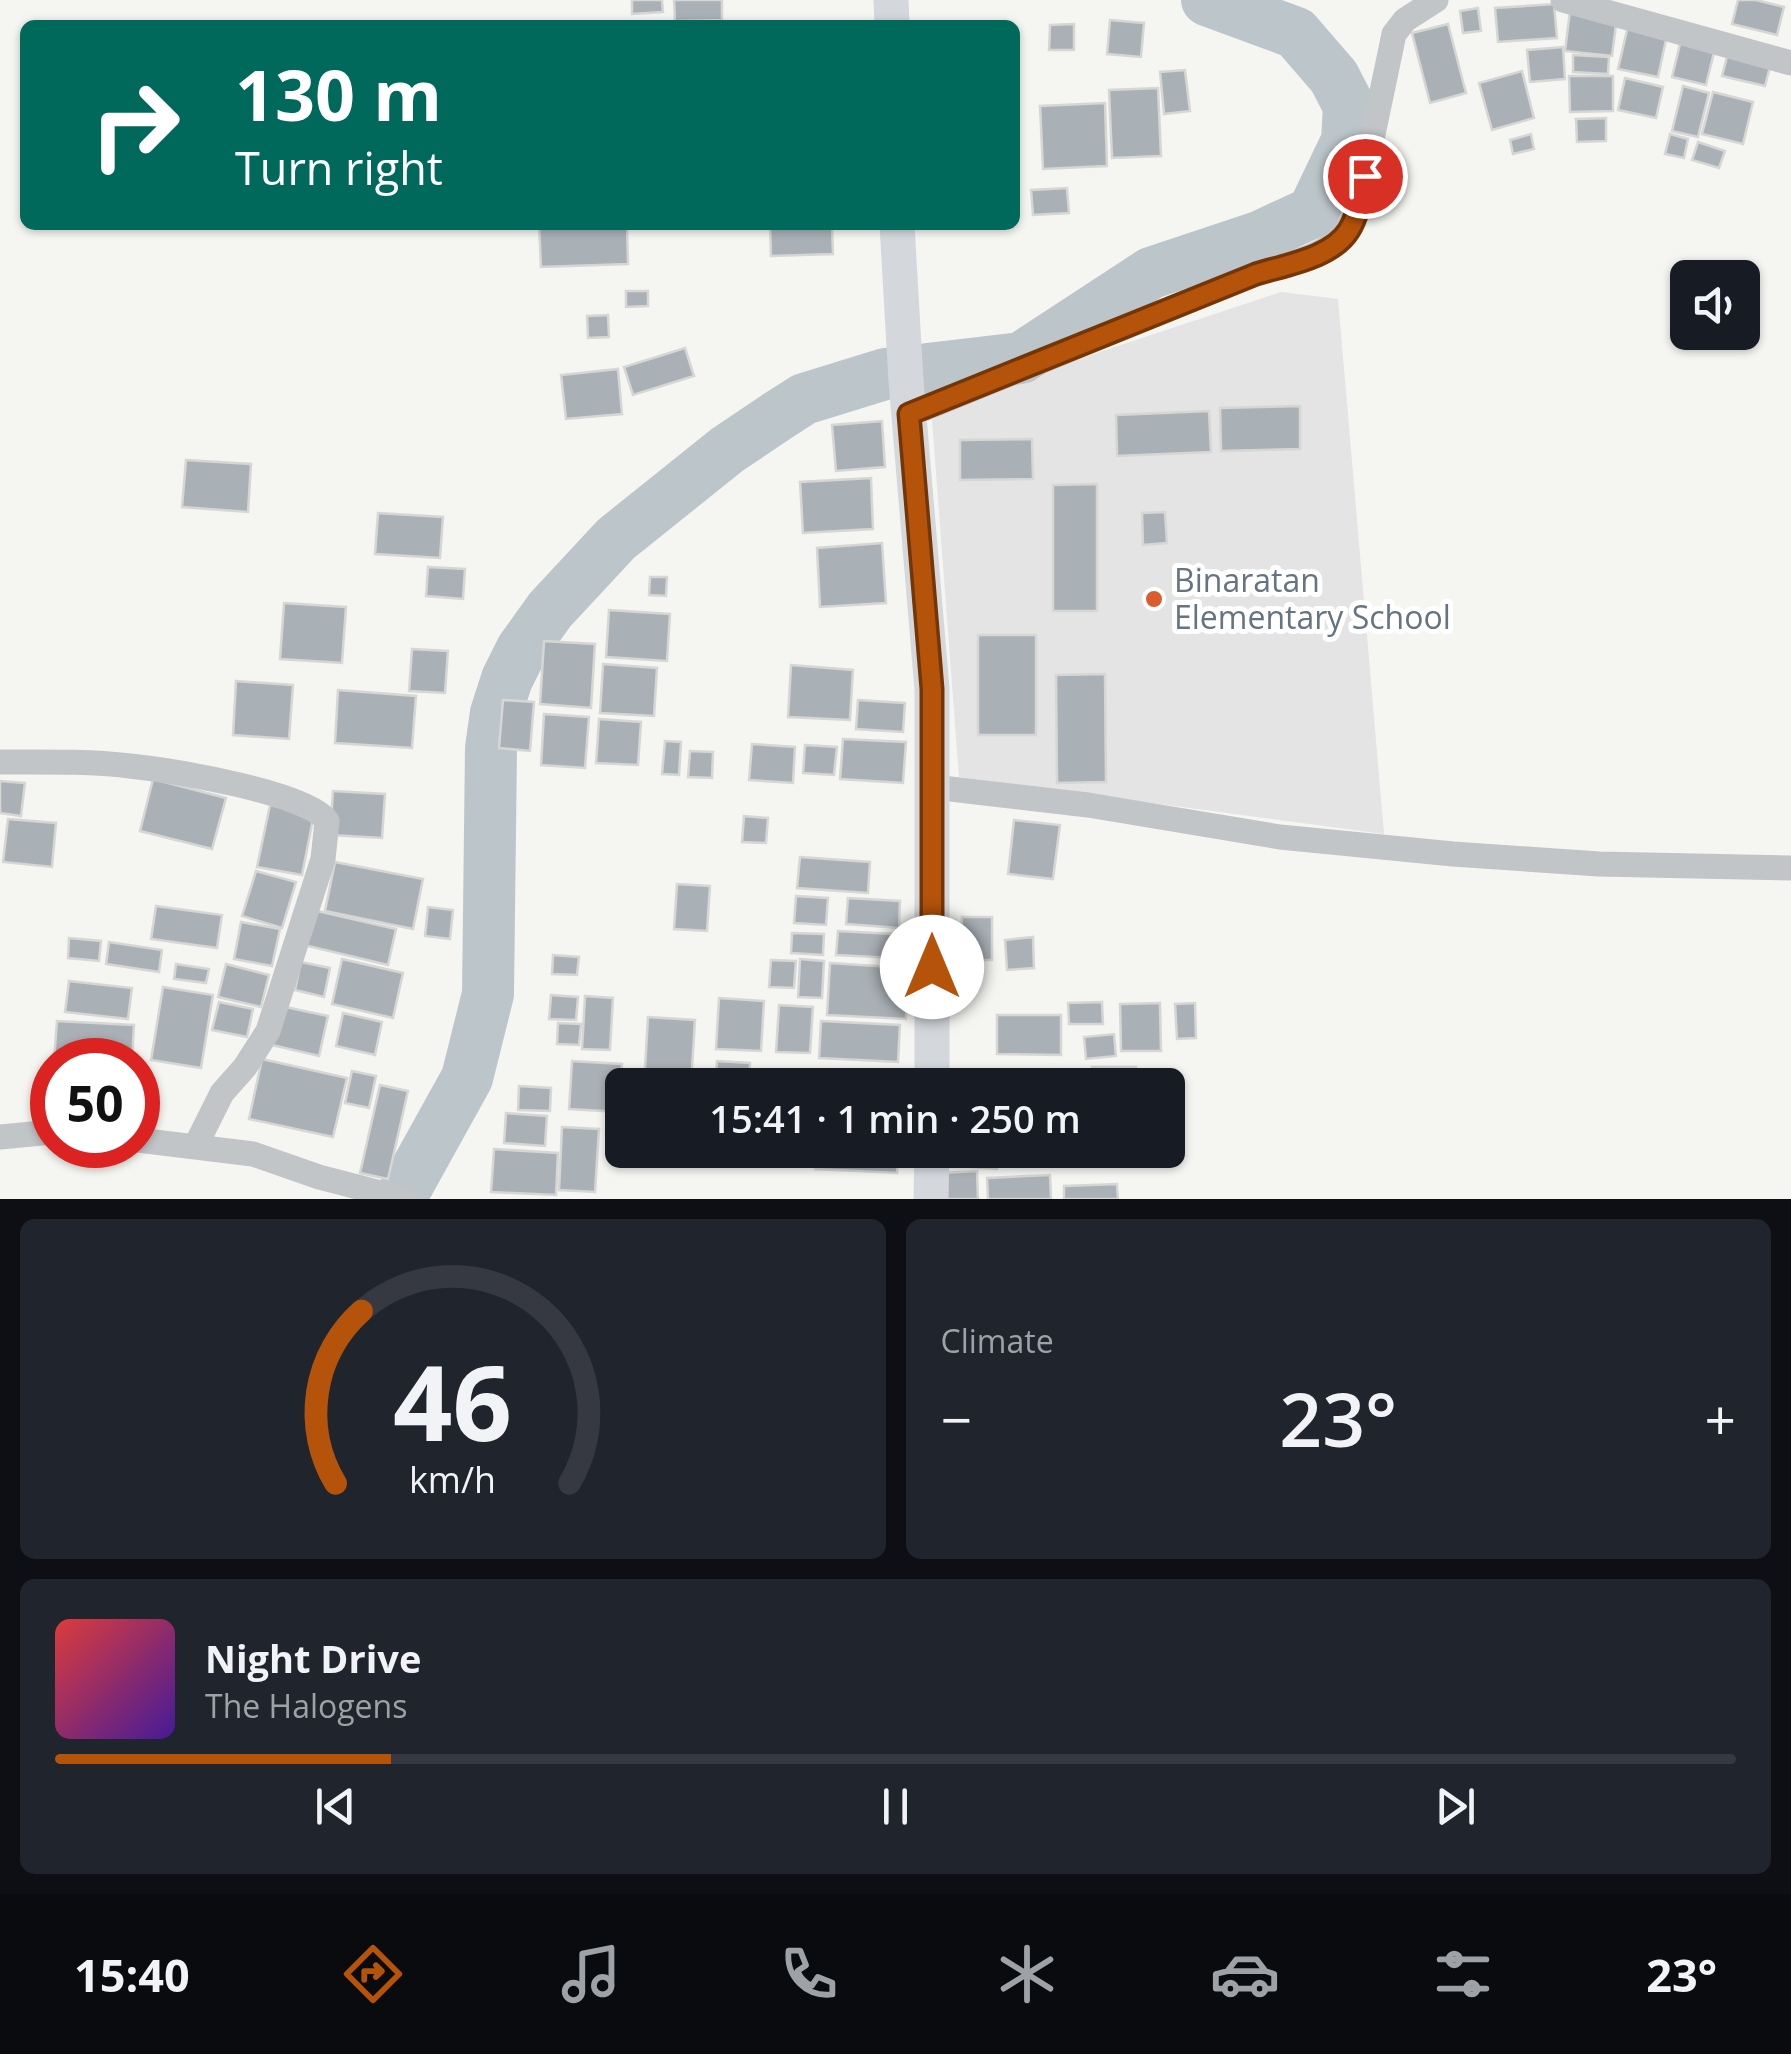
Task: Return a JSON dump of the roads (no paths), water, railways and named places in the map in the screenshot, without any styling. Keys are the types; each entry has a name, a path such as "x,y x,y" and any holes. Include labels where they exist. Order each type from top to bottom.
{"main road":[{"path":"897,230 932,689 932,1068"},
{"path":"932,1168 932,1199"}],"street":[{"path":"906,383 1334,246 1349,232 1357,211 1394,34 1405,20 1436,0"},
{"path":"1563,0 1791,62"},
{"path":"0,762 132,766 216,780 301,804 321,812 327,820 323,859 268,1031 245,1068 222,1093 196,1145"},
{"path":"933,786 1088,805 1280,837 1434,852 1598,864 1791,868"},
{"path":"0,1137 30,1134"},
{"path":"160,1142 254,1154 320,1177 404,1199"}],"waterway":[{"path":"401,1197 467,1078 488,994 491,748 496,713 522,649 550,610 616,539 727,450 804,399 885,374 1021,358 1151,273 1259,237 1313,212 1347,141 1349,106 1334,77 1296,33 1207,0"}],"place":[{"name":"Binaratan Elementary School","path":"1154,599"}]}
